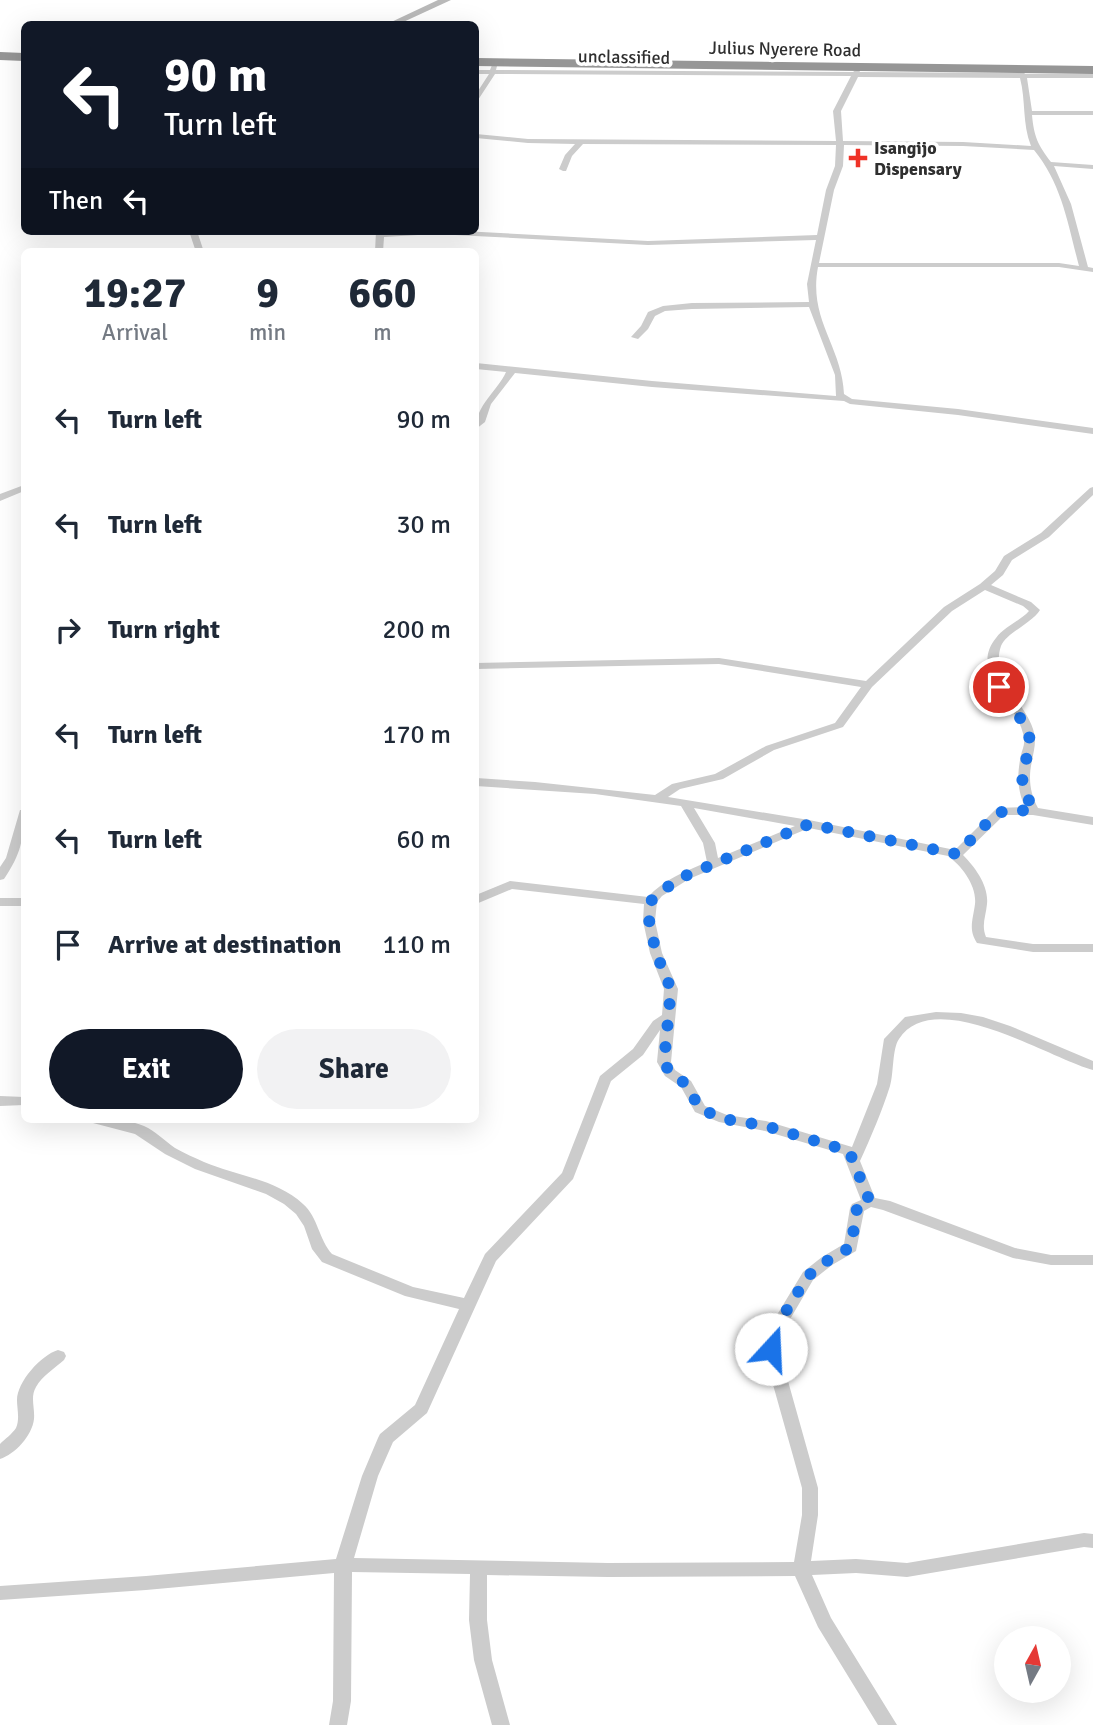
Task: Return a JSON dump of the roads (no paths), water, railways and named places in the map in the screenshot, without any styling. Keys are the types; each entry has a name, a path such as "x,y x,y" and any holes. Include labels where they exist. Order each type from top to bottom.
{"highway":[{"path":"0,57 21,57"},
{"name":"Julius Nyerere Road","path":"479,63 493,67 1022,72 1093,70"}],"street":[{"path":"399,21 446,0"},
{"path":"479,71 493,67"},
{"path":"479,93 493,67"},
{"path":"843,399 833,356 812,304 811,284 830,190 839,166 841,144 837,111 857,71"},
{"path":"816,265 1059,265 1089,269 1064,192 1052,166 1036,148 1027,113 1022,72 1093,76"},
{"path":"1027,113 1093,113"},
{"path":"479,136 511,141 1036,148"},
{"path":"563,169 569,155 580,142"},
{"path":"1052,166 1093,167"},
{"path":"479,234 648,243 821,237"},
{"path":"635,337 645,327 651,314 663,309 812,304"},
{"path":"479,366 652,384 843,399 1093,431"},
{"path":"479,423 485,416 489,401 508,381 512,369"},
{"path":"0,498 21,489"},
{"path":"659,798 676,786 719,777 770,748 839,725 868,685 948,609 984,586 999,573 1008,558 1045,535 1093,489"},
{"path":"984,586 1035,610 1018,628 1001,638 996,646 995,658 999,687 1013,703 1030,739 1022,782 1033,811"},
{"path":"479,666 719,661 868,685"},
{"path":"479,782 574,788 659,798 809,824 957,854 964,861 981,898 977,929 982,940 1033,948 1093,948"},
{"path":"684,802 709,843 713,863"},
{"path":"957,854 996,814 1007,810 1033,811 1093,821"},
{"path":"0,876 12,858 21,824"},
{"path":"809,824 685,876 658,893 651,901 649,920 656,953 671,989 664,1062 670,1073 686,1084 700,1109 724,1119 825,1141 849,1151 870,1202"},
{"path":"479,899 510,885 651,901"},
{"path":"0,902 21,902"},
{"path":"338,1725 342,1701 343,1565 363,1497 386,1438 421,1409 490,1258 568,1175 605,1079 638,1052 658,1024 669,1016"},
{"path":"853,1160 884,1084 891,1039 910,1020 961,1016 991,1023 1019,1032 1064,1056 1093,1066"},
{"path":"0,1101 21,1101"},
{"path":"112,1123 140,1129 170,1151 200,1166 271,1189 289,1200 301,1210 311,1226 319,1249 327,1258 410,1292 468,1305"},
{"path":"888,1725 824,1622 801,1569 810,1515 810,1488 771,1349 771,1338 808,1276 851,1247 857,1208 870,1202 901,1210 1013,1252 1051,1260 1093,1260"},
{"path":"0,1453 15,1441 22,1430 26,1418 23,1403 30,1383 58,1356"},
{"path":"0,1593 343,1565 801,1569 856,1566 907,1570 1084,1540 1093,1541"},
{"path":"479,1568 478,1620 483,1660 501,1725"}],"place":[{"name":"Isangijo Dispensary","path":"858,158"}]}
